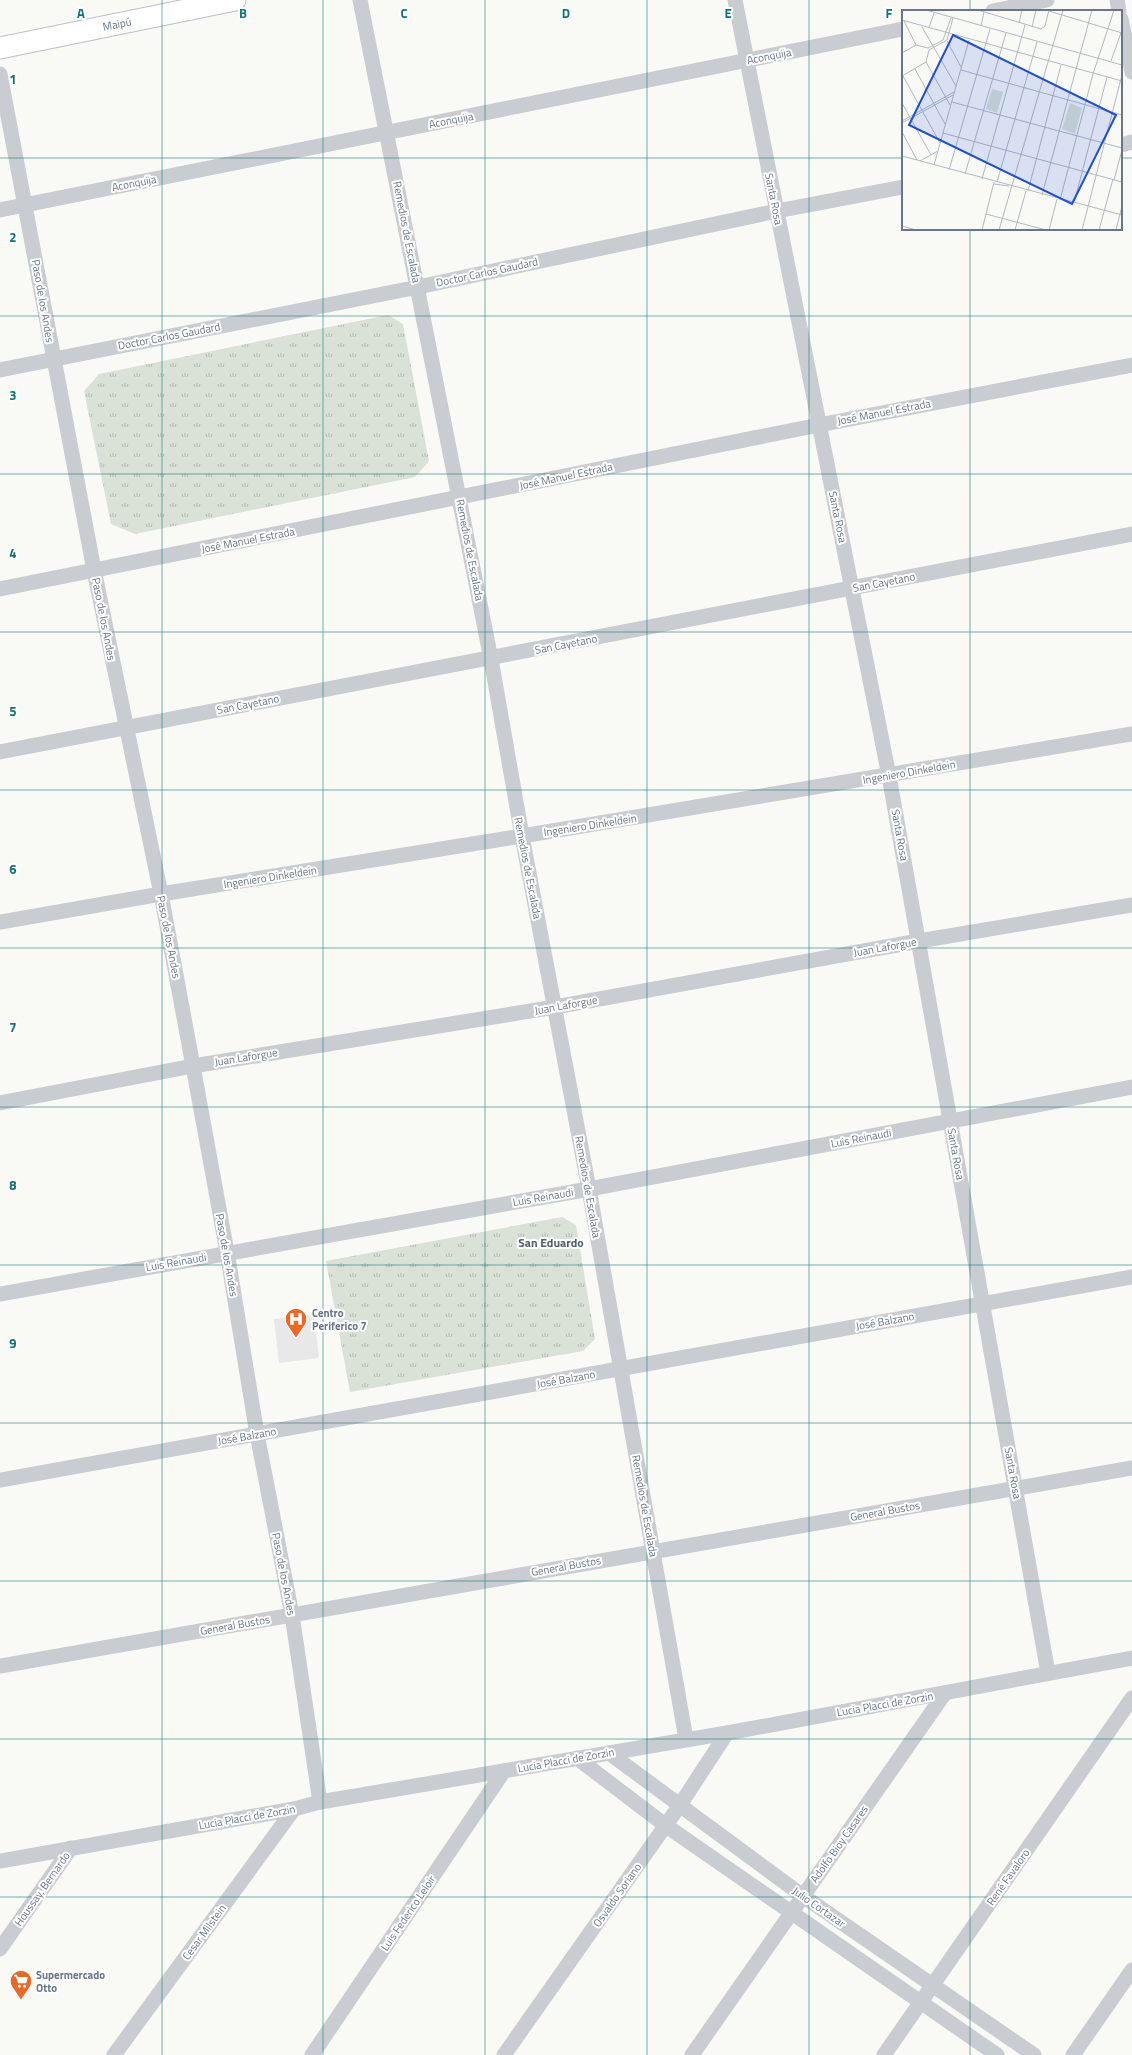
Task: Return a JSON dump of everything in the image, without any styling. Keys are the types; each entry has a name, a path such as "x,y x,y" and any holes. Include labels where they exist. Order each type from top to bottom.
{"main road":[{"name":"Maipú","path":"0,48 235,0"}],"street":[{"name":"Remedios de Escalada","path":"360,0 491,659 522,836 589,1189 686,1739"},
{"name":"Santa Rosa","path":"735,0 819,425 853,588 889,776 1048,1673"},
{"path":"997,10 1048,0"},
{"path":"1117,0 1119,10"},
{"path":"1122,24 1132,72"},
{"name":"Aconquija","path":"0,210 902,29"},
{"name":"Paso de los Andes","path":"0,74 94,570 161,894 193,1066 227,1252 257,1434 292,1615 320,1802"},
{"path":"1122,144 1132,142"},
{"name":"Doctor Carlos Gaudard","path":"0,370 418,287 777,211 902,187"},
{"name":"José Manuel Estrada","path":"0,588 1132,364"},
{"name":"San Cayetano","path":"0,752 491,659 1132,534"},
{"name":"Ingeniero Dinkeldein","path":"0,922 161,894 889,776 1132,734"},
{"name":"Juan Laforgue","path":"0,1103 193,1066 555,1007 919,941 1132,905"},
{"name":"Luis Reinaudi","path":"0,1294 227,1252 589,1189 1132,1087"},
{"name":"José Balzano","path":"0,1480 1132,1277"},
{"name":"General Bustos","path":"0,1666 1132,1468"},
{"name":"Lucia Placci de Zorzin","path":"0,1861 294,1809 320,1802 504,1772 946,1693 1132,1658"},
{"name":"Adolfo Bioy Casares","path":"692,2055 946,1693"},
{"name":"René Favaloro","path":"884,2055 1132,1698"},
{"name":"Osvaldo Soriano","path":"504,2055 680,1805 727,1732"},
{"name":"Julio Cortazar","path":"609,1753 803,1896 1034,2055"},
{"name":"Julio Cortazar","path":"577,1758 665,1825 791,1914 997,2055"},
{"name":"Luis Federico Leloir","path":"312,2055 504,1772"},
{"name":"Cesar Milstein","path":"114,2055 294,1809"},
{"name":"Houssay, Bernardo","path":"0,1949 71,1848"},
{"path":"1073,2055 1132,1970"}],"shaded area":[{"name":"Centro Periferico 7","path":"314,1315 319,1358 279,1363 274,1319"}],"green space":[{"path":"388,315 403,324 429,461 415,477 135,534 111,524 84,391 99,374"},
{"path":"562,1217 576,1225 595,1339 583,1351 350,1392 326,1261"}],"place":[{"name":"Centro Periferico 7","path":"296,1338"},
{"name":"Supermercado Otto","path":"21,2000"}],"district":[{"name":"San Eduardo","path":"551,1242"}]}
